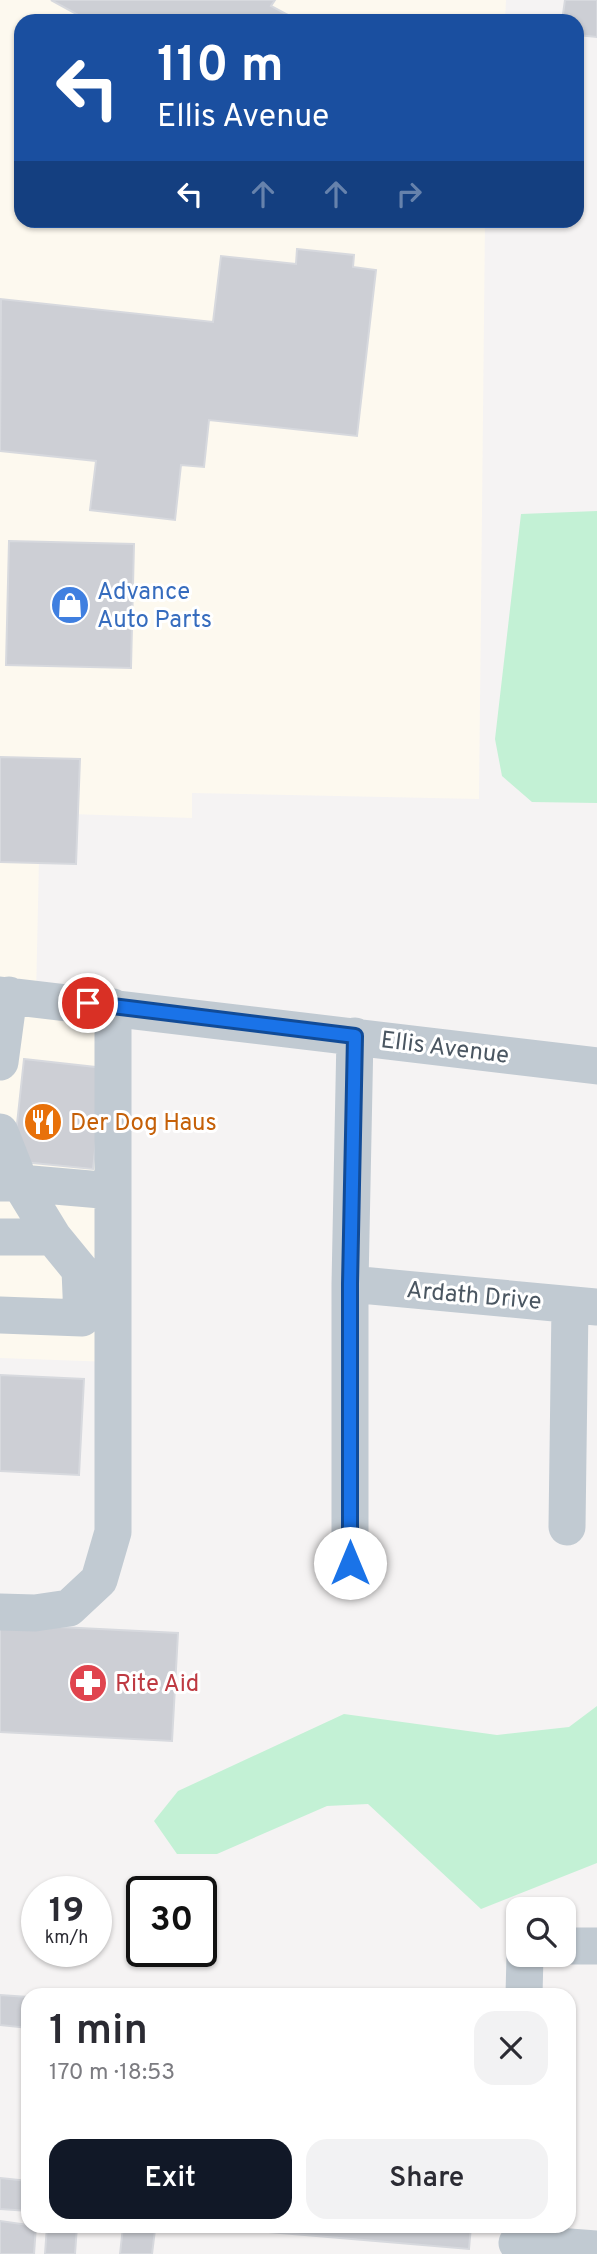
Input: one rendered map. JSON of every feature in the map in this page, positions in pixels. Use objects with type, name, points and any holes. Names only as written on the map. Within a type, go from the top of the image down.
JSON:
[{"type":"street","name":"Ellis Avenue","points":[[5,995],[597,1066]]},
{"type":"street","points":[[0,1062],[5,995]]},
{"type":"street","points":[[0,1612],[35,1613],[69,1608],[99,1580],[113,1532],[113,1007]]},
{"type":"street","points":[[350,1563],[350,1284],[355,1036]]},
{"type":"street","points":[[0,1132],[10,1183],[80,1270],[82,1318],[0,1315]]},
{"type":"street","points":[[10,1183],[113,1191]]},
{"type":"street","points":[[0,1237],[53,1237]]},
{"type":"street","name":"Ardath Drive","points":[[350,1284],[583,1306]]},
{"type":"street","points":[[567,1527],[583,1306]]},
{"type":"street","points":[[576,1946],[597,1946]]},
{"type":"street","points":[[524,1988],[525,1967]]},
{"type":"street","points":[[517,2241],[597,2249]]},
{"type":"shaded area","points":[[0,0],[506,0],[505,14],[14,14],[14,228],[485,228],[479,799],[192,793],[192,818],[40,813],[36,997],[113,1007],[112,1362],[0,1358]]},
{"type":"green space","points":[[597,511],[597,803],[532,802],[502,776],[495,739],[521,514]]},
{"type":"green space","points":[[597,1706],[597,1863],[481,1909],[368,1804],[327,1806],[217,1854],[177,1854],[154,1821],[178,1791],[344,1714],[497,1735],[569,1727]]},
{"type":"building","points":[[51,0],[275,0],[271,6],[286,14],[76,14]]},
{"type":"building","points":[[565,0],[597,0],[597,37],[584,36],[584,14],[563,14]]},
{"type":"building","points":[[297,249],[354,255],[353,267],[376,270],[357,436],[209,420],[204,467],[181,465],[175,520],[90,510],[96,461],[0,451],[1,299],[213,322],[221,256],[296,264]]},
{"type":"building","name":"Advance Auto Parts","points":[[9,541],[134,544],[131,668],[6,665]]},
{"type":"building","points":[[0,757],[80,759],[76,864],[0,862]]},
{"type":"building","points":[[24,1059],[104,1068],[93,1169],[13,1161]]},
{"type":"building","points":[[0,1375],[84,1379],[79,1475],[0,1471]]},
{"type":"building","name":"Rite Aid","points":[[0,1624],[178,1633],[172,1741],[0,1732]]},
{"type":"building","points":[[0,1995],[21,1996],[21,2027],[0,2025]]},
{"type":"building","points":[[0,2178],[21,2180],[21,2210],[0,2209]]},
{"type":"building","points":[[0,2221],[21,2224],[21,2233],[36,2233],[34,2254],[0,2254]]},
{"type":"building","points":[[46,2233],[76,2233],[75,2254],[45,2254]]},
{"type":"building","points":[[122,2233],[155,2233],[152,2254],[120,2254]]},
{"type":"building","points":[[281,2233],[470,2233],[469,2249]]},
{"type":"place","name":"Advance Auto Parts","points":[[70,605]]},
{"type":"place","name":"Der Dog Haus","points":[[43,1122]]},
{"type":"place","name":"Rite Aid","points":[[88,1683]]},
{"type":"route","points":[[88,1003],[355,1036],[350,1284],[350,1563]]}]
